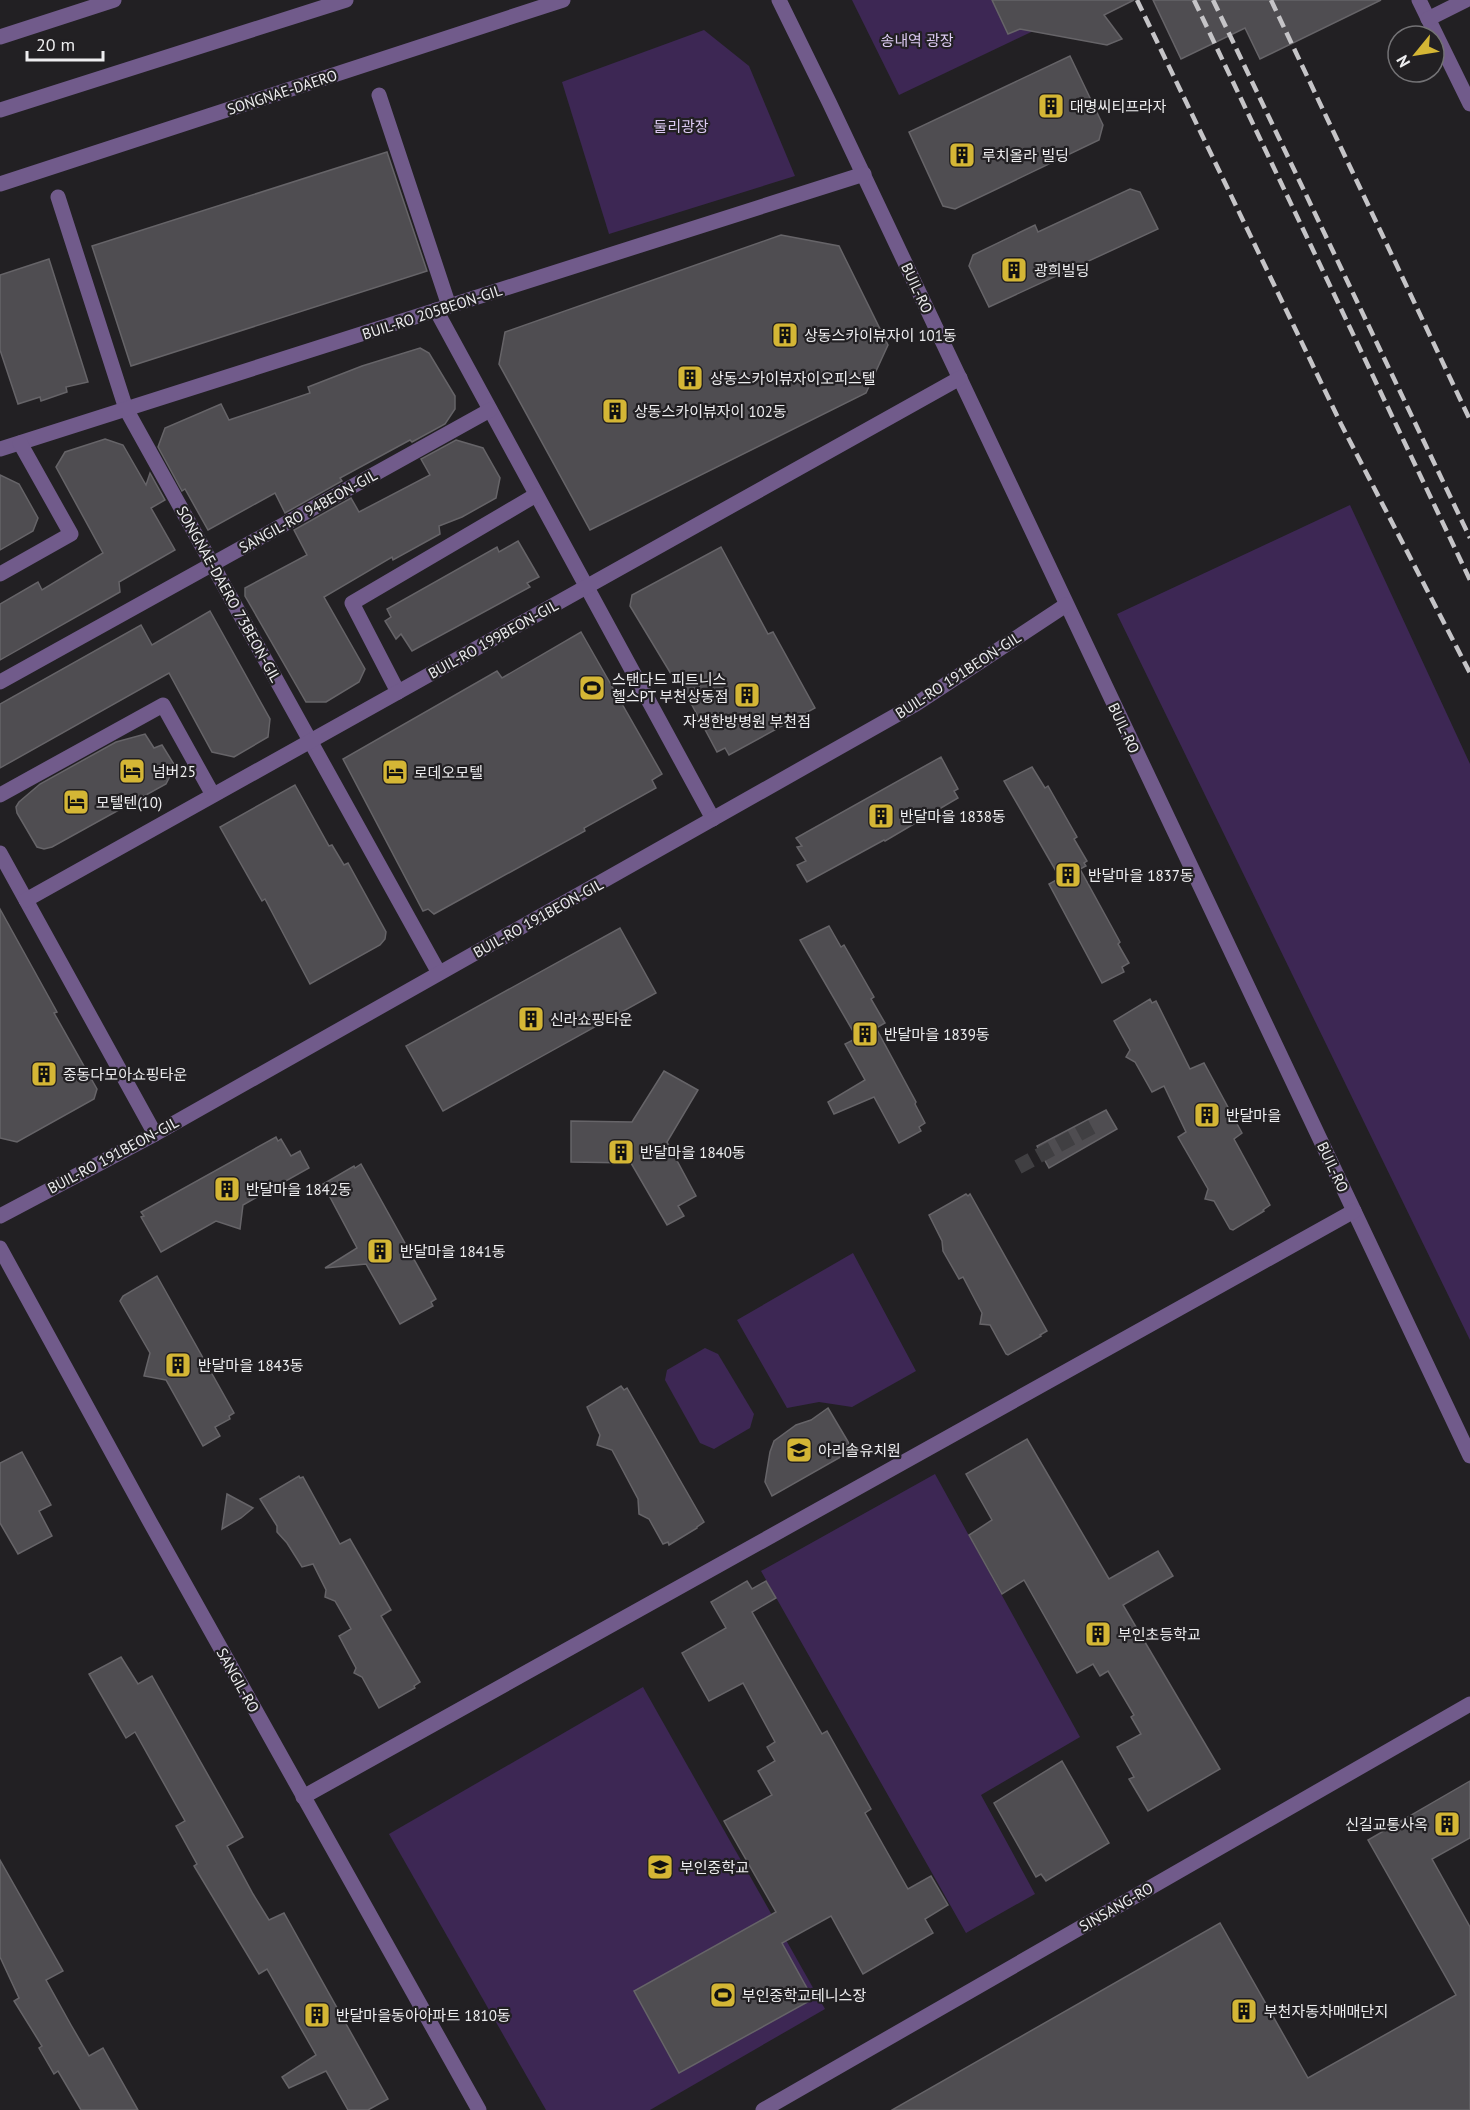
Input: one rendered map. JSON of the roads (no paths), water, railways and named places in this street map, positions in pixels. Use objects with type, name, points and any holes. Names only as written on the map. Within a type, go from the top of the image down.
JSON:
[{"type":"street","points":[[0,37],[114,0]]},
{"type":"street","points":[[0,110],[346,0]]},
{"type":"street","name":"SONGNAE-DAERO","points":[[0,184],[564,0]]},
{"type":"street","name":"BUIL-RO","points":[[779,0],[864,174],[1470,1456]]},
{"type":"street","points":[[1419,0],[1470,104]]},
{"type":"street","points":[[1428,19],[1466,0]]},
{"type":"street","points":[[379,95],[443,308],[490,410],[713,819]]},
{"type":"street","name":"BUIL-RO 205BEON-GIL","points":[[0,449],[864,174]]},
{"type":"street","name":"SONGNAE-DAERO 73BEON-GIL","points":[[58,197],[126,409],[440,973]]},
{"type":"street","name":"BUIL-RO 199BEON-GIL","points":[[26,900],[960,378]]},
{"type":"street","name":"SANGIL-RO 94BEON-GIL","points":[[0,682],[490,410]]},
{"type":"street","points":[[0,574],[71,534],[20,443]]},
{"type":"street","points":[[398,692],[352,603],[536,495]]},
{"type":"street","name":"BUIL-RO 191BEON-GIL","points":[[0,1216],[155,1134],[916,704],[1066,605]]},
{"type":"street","points":[[0,795],[163,705],[213,795]]},
{"type":"street","points":[[0,853],[155,1134]]},
{"type":"street","points":[[303,1797],[1354,1211]]},
{"type":"street","name":"SANGIL-RO","points":[[0,1248],[155,1532],[479,2110]]},
{"type":"street","name":"SINSANG-RO","points":[[763,2110],[1470,1704]]},
{"type":"tunnel","points":[[1018,1167],[1097,1124]]},
{"type":"railway","points":[[1137,0],[1341,424],[1470,673]]},
{"type":"railway","points":[[1194,0],[1470,580]]},
{"type":"railway","points":[[1213,0],[1470,538]]},
{"type":"railway","points":[[1271,0],[1470,420]]},
{"type":"place","name":"대명씨티프라자","points":[[1051,106]]},
{"type":"place","name":"루치올라 빌딩","points":[[962,155]]},
{"type":"place","name":"광희빌딩","points":[[1014,270]]},
{"type":"place","name":"상동스카이뷰자이 101동","points":[[785,335]]},
{"type":"place","name":"상동스카이뷰자이오피스텔","points":[[690,378]]},
{"type":"place","name":"상동스카이뷰자이 102동","points":[[615,411]]},
{"type":"place","name":"스탠다드 피트니스 헬스PT 부천상동점","points":[[592,688]]},
{"type":"place","name":"자생한방병원 부천점","points":[[747,695]]},
{"type":"place","name":"넘버25","points":[[132,771]]},
{"type":"place","name":"로데오모텔","points":[[395,772]]},
{"type":"place","name":"모텔텐(10)","points":[[76,802]]},
{"type":"place","name":"반달마을 1838동","points":[[881,816]]},
{"type":"place","name":"반달마을 1837동","points":[[1068,875]]},
{"type":"place","name":"신라쇼핑타운","points":[[531,1019]]},
{"type":"place","name":"반달마을 1839동","points":[[865,1034]]},
{"type":"place","name":"중동다모아쇼핑타운","points":[[44,1074]]},
{"type":"place","name":"반달마을","points":[[1207,1115]]},
{"type":"place","name":"반달마을 1840동","points":[[621,1152]]},
{"type":"place","name":"반달마을 1842동","points":[[227,1189]]},
{"type":"place","name":"반달마을 1841동","points":[[380,1251]]},
{"type":"place","name":"반달마을 1843동","points":[[178,1365]]},
{"type":"place","name":"아리솔유치원","points":[[799,1450]]},
{"type":"place","name":"부인초등학교","points":[[1098,1634]]},
{"type":"place","name":"신길교통사옥","points":[[1447,1824]]},
{"type":"place","name":"부인중학교","points":[[660,1867]]},
{"type":"place","name":"부인중학교테니스장","points":[[723,1995]]},
{"type":"place","name":"부천자동차매매단지","points":[[1244,2011]]},
{"type":"place","name":"반달마을동아아파트 1810동","points":[[317,2015]]},
{"type":"park label","name":"송내역 광장","points":[[917,40]]},
{"type":"park label","name":"둘리광장","points":[[681,126]]}]
